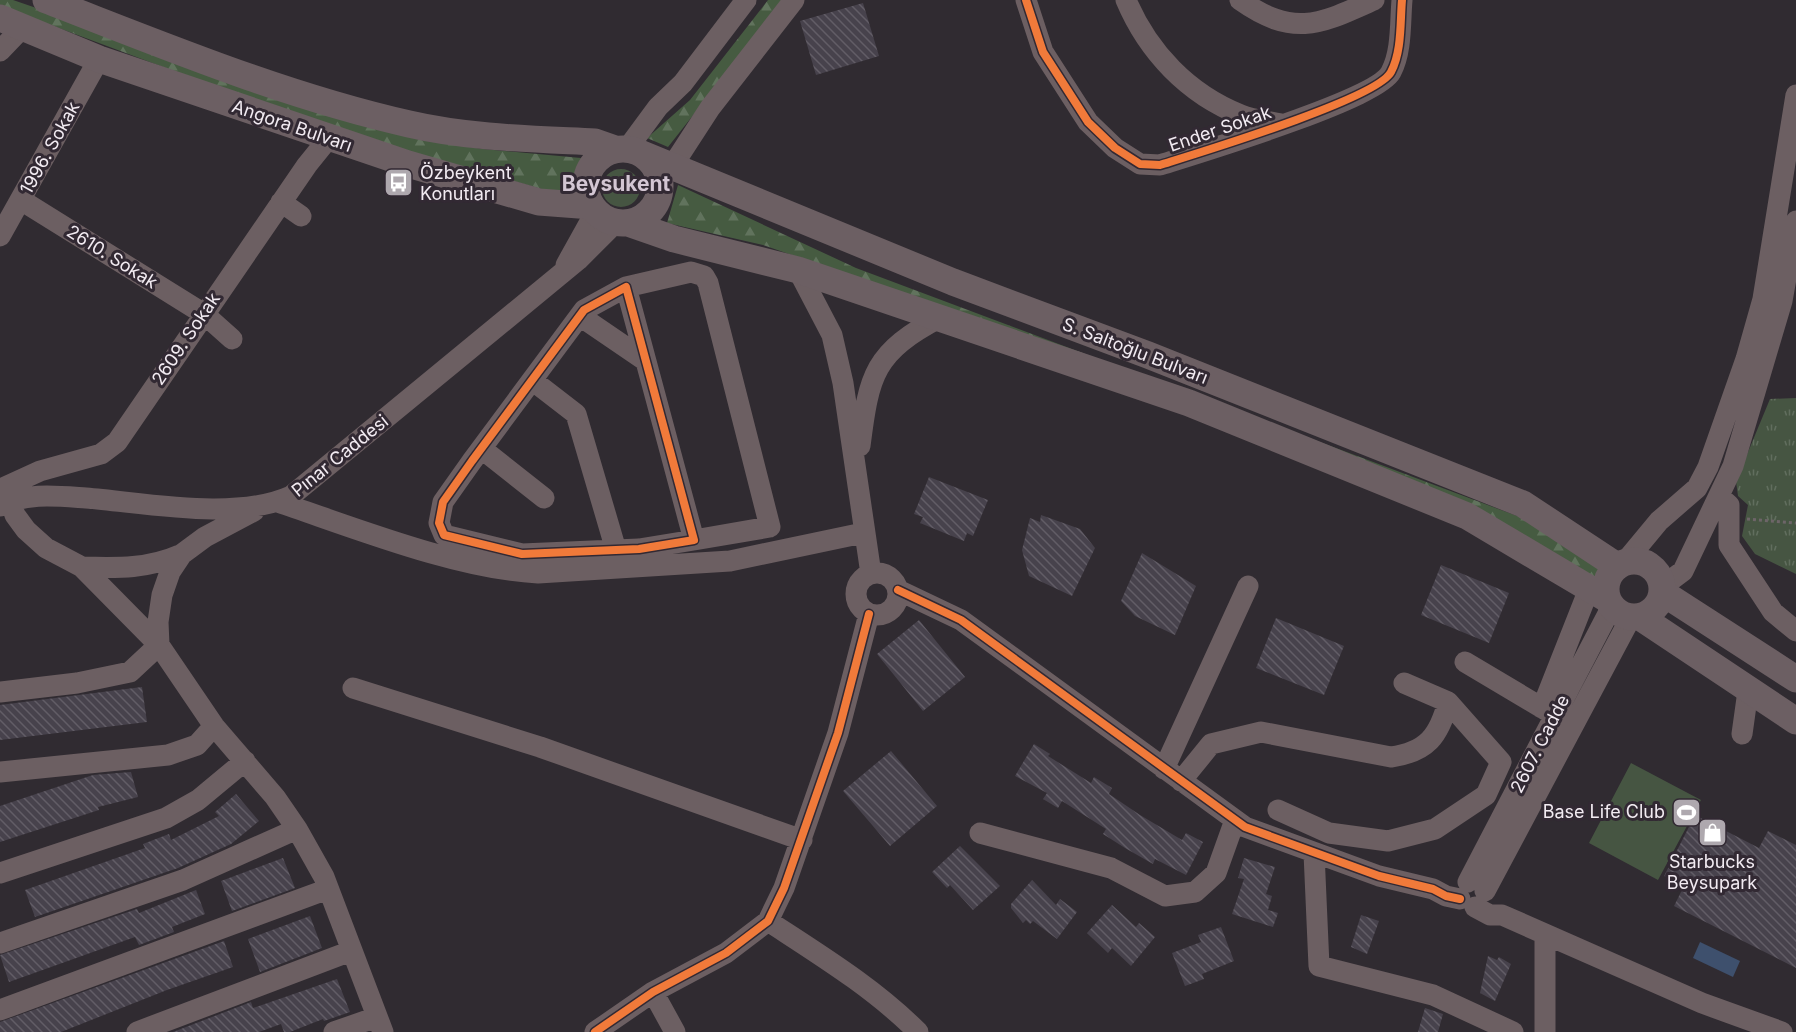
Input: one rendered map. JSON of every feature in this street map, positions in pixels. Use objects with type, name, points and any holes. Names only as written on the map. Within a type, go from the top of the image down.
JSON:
[{"type":"main road","name":"Angora Bulvarı","points":[[46,0],[253,77],[345,108],[438,129],[595,142],[628,151]]},
{"type":"main road","name":"Angora Bulvarı","points":[[12,22],[99,59],[328,139],[538,202],[608,215]]},
{"type":"main road","name":"S. Saltoğlu Bulvarı","points":[[628,151],[674,165],[784,214],[953,282],[1148,355],[1523,504],[1621,564],[1644,562],[1652,566],[1663,590],[1796,679]]},
{"type":"main road","points":[[628,151],[657,170],[661,183],[659,196],[649,212],[608,215],[586,190],[588,172],[598,158],[628,151]]},
{"type":"main road","name":"S. Saltoğlu Bulvarı","points":[[608,215],[674,239],[798,270],[1190,403],[1467,516],[1616,606],[1796,722]]},
{"type":"main road","points":[[1621,564],[1607,581],[1616,606],[1656,608],[1663,590]]},
{"type":"street","points":[[628,151],[658,107],[683,83],[746,0]]},
{"type":"street","points":[[674,165],[703,117],[794,0]]},
{"type":"street","name":"Ender Sokak","points":[[1026,0],[1043,52],[1088,122],[1115,148],[1140,164],[1160,165],[1316,113],[1384,82],[1392,71],[1399,47],[1402,0]]},
{"type":"street","points":[[1126,0],[1138,28],[1162,62],[1186,82],[1214,102],[1242,115],[1281,124]]},
{"type":"street","points":[[1240,0],[1292,24],[1321,23],[1374,0]]},
{"type":"street","points":[[0,51],[12,22]]},
{"type":"street","name":"1996. Sokak","points":[[0,237],[99,59]]},
{"type":"street","points":[[1621,564],[1659,521],[1689,497],[1702,480],[1736,389],[1780,301],[1796,95]]},
{"type":"street","name":"2609. Sokak","points":[[4,492],[39,471],[89,458],[117,442],[281,202],[328,139]]},
{"type":"street","name":"2610. Sokak","points":[[21,200],[204,314],[232,339]]},
{"type":"street","points":[[281,202],[301,216]]},
{"type":"street","name":"Pınar Caddesi","points":[[4,492],[30,497],[56,496],[231,509],[270,504],[303,488],[593,247],[608,215]]},
{"type":"street","points":[[1663,590],[1683,571],[1733,466],[1780,301],[1796,221]]},
{"type":"street","points":[[798,270],[832,335],[843,383],[863,533],[871,574]]},
{"type":"street","points":[[82,567],[132,569],[160,564],[182,554],[205,537],[270,504],[440,544],[522,554],[639,549],[770,527],[708,283],[704,276],[690,272],[626,287],[584,310],[442,502],[439,523],[440,544]]},
{"type":"street","points":[[626,287],[694,540]]},
{"type":"street","points":[[580,316],[646,361]]},
{"type":"street","points":[[856,470],[867,394],[877,368],[894,347],[918,328],[941,317]]},
{"type":"street","points":[[532,380],[576,414],[616,550]]},
{"type":"street","points":[[482,449],[544,498]]},
{"type":"street","points":[[4,492],[26,530],[46,548],[82,567],[159,645],[214,726],[245,761],[297,829],[328,889],[380,1025],[334,1032]]},
{"type":"street","points":[[1720,497],[1729,506],[1730,545],[1773,612],[1796,631]]},
{"type":"street","points":[[440,544],[513,572],[566,572],[730,561],[863,533]]},
{"type":"street","points":[[0,692],[78,683],[130,672],[159,645],[158,622],[162,595],[170,572],[182,554]]},
{"type":"street","points":[[898,590],[897,603],[888,612],[869,614],[858,604],[856,597],[859,582],[871,574],[885,574],[891,578],[898,590],[961,620],[1245,827],[1378,876],[1433,889],[1449,883],[1472,894],[1502,915],[1545,936],[1702,1003],[1782,1032]]},
{"type":"street","points":[[1172,775],[1248,586]]},
{"type":"street","points":[[1548,712],[1616,606]]},
{"type":"street","name":"2607. Cadde","points":[[1472,894],[1548,712],[1616,606]]},
{"type":"street","name":"2607. Cadde","points":[[1472,894],[1573,725],[1616,606]]},
{"type":"street","points":[[595,1032],[653,992],[726,953],[768,921],[784,888],[802,840],[838,733],[869,614]]},
{"type":"street","points":[[1466,663],[1573,725]]},
{"type":"street","points":[[1278,810],[1329,833],[1388,841],[1435,829],[1486,795],[1501,762],[1448,702],[1404,683]]},
{"type":"street","points":[[353,688],[540,747],[802,840]]},
{"type":"street","points":[[1742,734],[1748,691]]},
{"type":"street","points":[[1172,775],[1212,744],[1261,732],[1391,757],[1411,754],[1435,737],[1448,702]]},
{"type":"street","points":[[0,772],[168,755],[197,745],[214,726]]},
{"type":"street","points":[[0,873],[166,818],[198,800],[245,761]]},
{"type":"street","points":[[980,833],[1111,868],[1165,896],[1195,892],[1216,873],[1235,820]]},
{"type":"street","points":[[0,943],[183,880],[297,829]]},
{"type":"street","points":[[1314,853],[1319,966],[1433,995],[1513,1032]]},
{"type":"street","points":[[0,1010],[328,889]]},
{"type":"street","points":[[768,921],[829,961],[897,1011],[918,1032]]},
{"type":"street","points":[[1545,936],[1545,1032]]},
{"type":"street","points":[[137,1032],[351,951]]},
{"type":"street","points":[[653,992],[675,1032]]},
{"type":"path","points":[[1730,517],[1796,523]]},
{"type":"green space","points":[[0,0],[13,0],[421,140],[483,149],[581,158],[573,198],[404,150],[222,89],[0,6]]},
{"type":"green space","points":[[768,0],[784,0],[668,147],[647,138],[690,100]]},
{"type":"green space","points":[[621,169],[634,175],[640,188],[634,201],[621,207],[608,201],[602,188],[608,175]]},
{"type":"green space","points":[[678,185],[856,268],[1533,522],[1602,569],[1597,583],[861,279],[763,245],[667,223]]},
{"type":"green space","points":[[1796,398],[1796,574],[1755,554],[1742,536],[1748,505],[1738,496],[1736,481],[1770,399]]},
{"type":"green space","points":[[1631,763],[1701,800],[1658,880],[1589,843]]},
{"type":"water","points":[[1700,942],[1740,961],[1733,977],[1693,958]]},
{"type":"building","points":[[863,3],[879,56],[816,75],[800,21]]},
{"type":"building","points":[[929,477],[988,500],[973,536],[967,533],[964,541],[920,523],[923,517],[914,514]]},
{"type":"building","points":[[1041,515],[1080,529],[1095,548],[1072,596],[1029,576],[1022,550],[1030,518],[1040,522]]},
{"type":"building","points":[[1142,553],[1196,586],[1175,635],[1135,616],[1121,601]]},
{"type":"building","points":[[1441,565],[1509,593],[1489,643],[1421,615]]},
{"type":"building","points":[[1276,618],[1344,646],[1324,695],[1256,668]]},
{"type":"building","points":[[919,620],[965,677],[923,711],[877,654]]},
{"type":"building","points":[[142,687],[147,722],[0,740],[0,705]]},
{"type":"building","points":[[1034,744],[1050,754],[1048,756],[1091,783],[1094,777],[1112,788],[1109,794],[1182,840],[1186,833],[1203,842],[1186,875],[1155,859],[1153,864],[1125,848],[1103,834],[1106,829],[1062,801],[1058,808],[1043,799],[1047,793],[1015,776]]},
{"type":"building","points":[[891,751],[937,806],[890,846],[843,791]]},
{"type":"building","points":[[131,772],[138,797],[98,807],[99,810],[0,842],[0,806],[93,775]]},
{"type":"building","points":[[236,794],[259,821],[231,844],[178,868],[35,917],[25,890],[145,848],[143,844],[169,834],[171,840],[219,816],[215,812]]},
{"type":"building","points":[[1695,815],[1759,848],[1768,831],[1796,845],[1796,968],[1674,906],[1684,886],[1664,876]]},
{"type":"building","points":[[960,846],[1000,886],[973,910],[950,885],[947,888],[932,872]]},
{"type":"building","points":[[283,858],[295,888],[232,911],[221,881]]},
{"type":"building","points":[[1244,858],[1275,867],[1266,894],[1272,896],[1268,910],[1278,913],[1273,927],[1232,914],[1244,879],[1238,878]]},
{"type":"building","points":[[1032,880],[1056,905],[1060,899],[1077,912],[1057,939],[1033,921],[1030,924],[1026,920],[1023,923],[1011,908],[1011,904]]},
{"type":"building","points":[[196,890],[205,914],[172,927],[174,932],[139,945],[135,937],[9,982],[0,955],[137,909],[139,913]]},
{"type":"building","points":[[1112,905],[1136,927],[1139,923],[1155,937],[1131,966],[1112,948],[1108,953],[1087,933]]},
{"type":"building","points":[[1361,915],[1379,921],[1367,954],[1351,947]]},
{"type":"building","points":[[310,916],[322,948],[260,972],[248,939]]},
{"type":"building","points":[[1221,927],[1234,961],[1202,974],[1204,979],[1185,986],[1172,953],[1201,942],[1198,935]]},
{"type":"building","points":[[224,941],[233,967],[167,990],[61,1032],[0,1032],[0,1022]]},
{"type":"building","points":[[1488,956],[1497,960],[1499,957],[1511,964],[1495,1001],[1480,993]]},
{"type":"building","points":[[337,979],[350,1012],[324,1021],[323,1019],[290,1032],[284,1032],[281,1024],[259,1032],[173,1032],[251,1002],[253,1008]]},
{"type":"building","points":[[1425,1008],[1443,1014],[1438,1032],[1418,1032]]},
{"type":"cycle path","points":[[1026,0],[1043,52],[1088,122],[1115,148],[1140,164],[1160,165],[1322,110],[1379,83],[1391,72],[1395,64],[1400,37],[1402,0]]},
{"type":"cycle path","points":[[626,287],[694,540],[639,549],[522,554],[444,535],[439,523],[443,502],[472,461],[584,310],[626,287]]},
{"type":"cycle path","points":[[898,590],[961,620],[1245,827],[1379,876],[1433,889],[1446,896],[1460,899]]},
{"type":"cycle path","points":[[595,1032],[653,992],[726,953],[768,921],[784,888],[838,733],[869,614]]},
{"type":"place","name":"Özbeykent Konutları","points":[[399,183]]},
{"type":"place","name":"Base Life Club","points":[[1686,812]]},
{"type":"place","name":"Starbucks Beysupark","points":[[1712,833]]},
{"type":"district","name":"Beysukent","points":[[616,184]]}]
